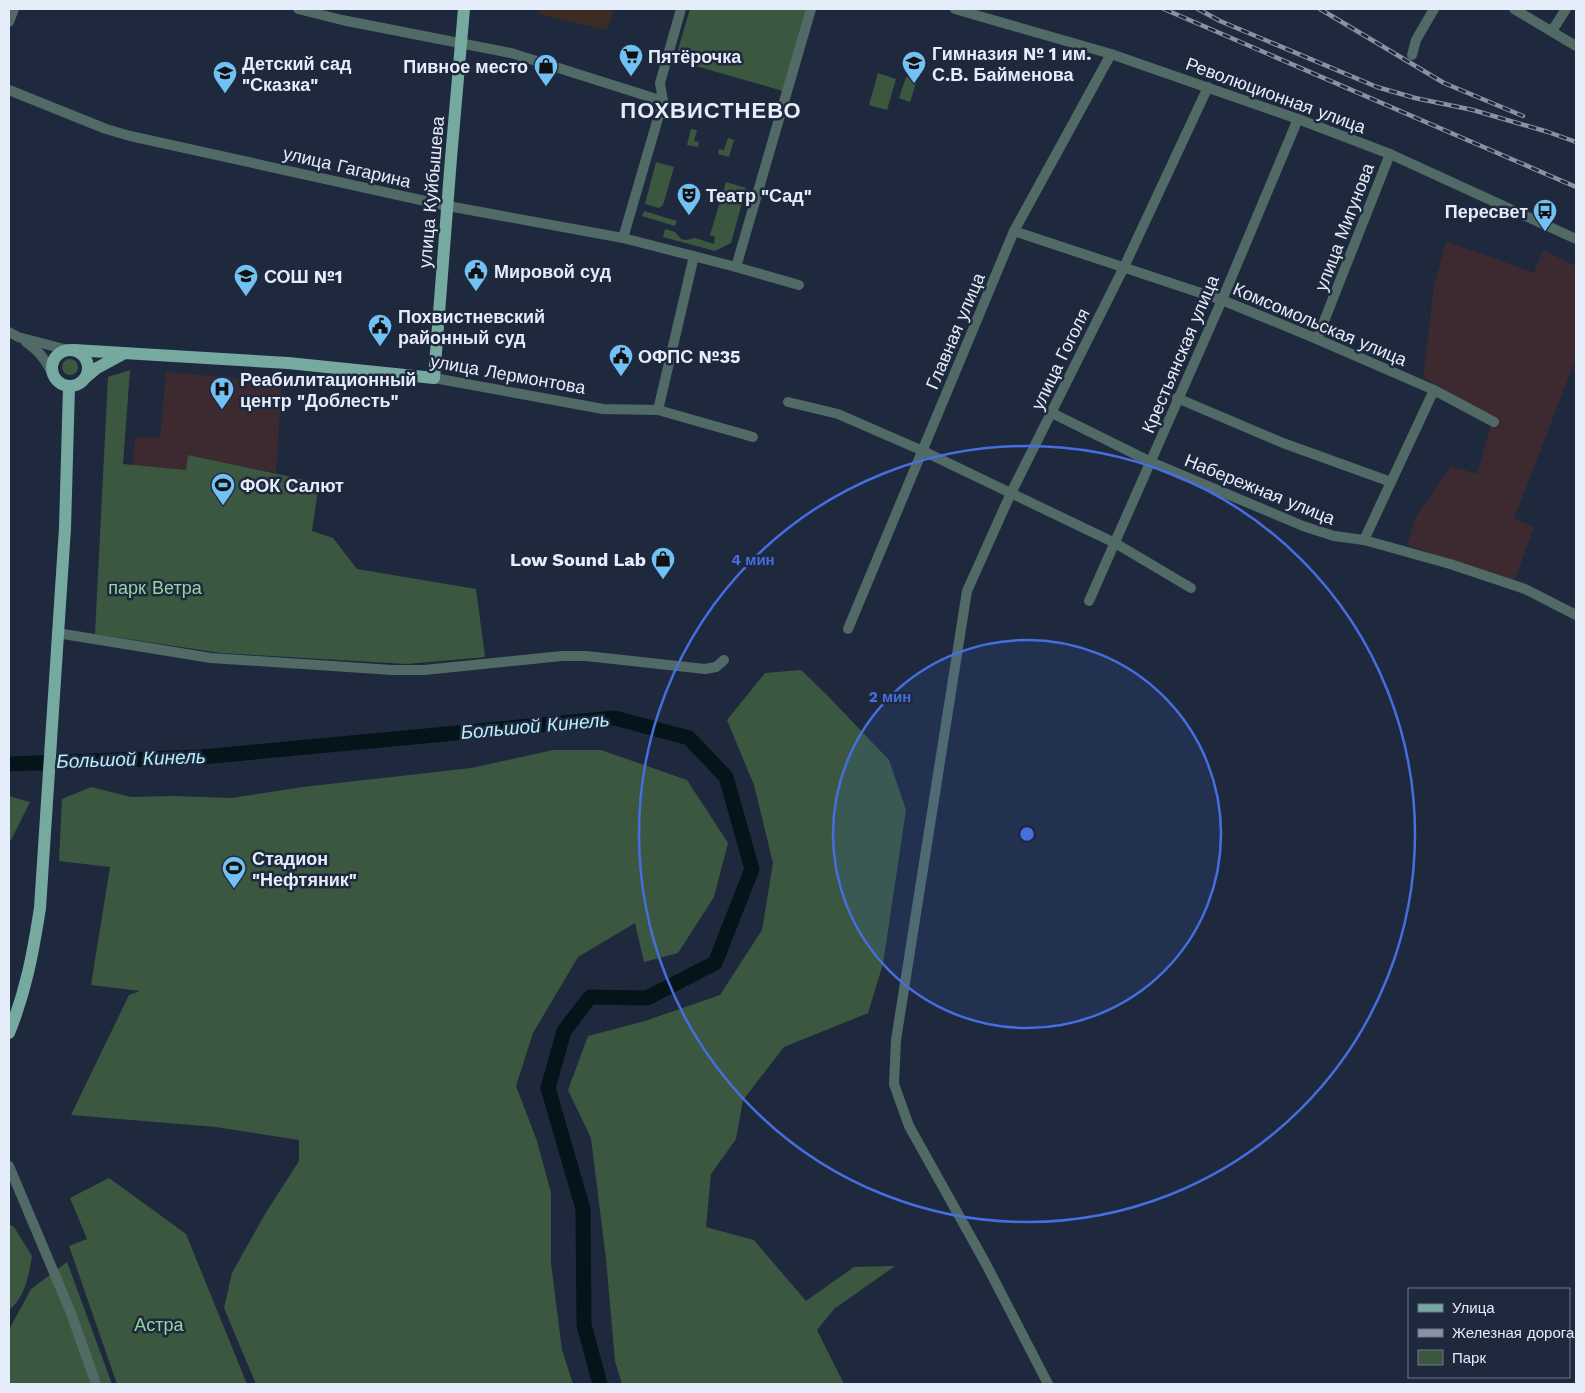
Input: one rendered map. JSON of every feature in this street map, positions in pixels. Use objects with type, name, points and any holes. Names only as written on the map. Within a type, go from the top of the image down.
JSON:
[{"type":"main road","name":"улица Куйбышева","points":[[434,378],[464,9]]},
{"type":"main road","name":"улица Лермонтова","points":[[71,350],[288,363],[434,378]]},
{"type":"main road","points":[[85,378],[88,367],[87,361],[79,352],[71,350],[57,354],[53,359],[51,371],[57,382],[69,387],[81,383],[97,368],[125,353]]},
{"type":"main road","points":[[9,1033],[19,1009],[33,956],[40,908],[65,528],[69,387]]},
{"type":"street","points":[[9,22],[14,9]]},
{"type":"street","points":[[298,9],[342,20],[511,53],[663,101]]},
{"type":"street","points":[[623,238],[663,101],[660,83],[681,9]]},
{"type":"street","points":[[736,267],[811,9]]},
{"type":"street","name":"Революционная улица","points":[[955,9],[1112,54],[1298,119],[1390,154],[1576,239]]},
{"type":"street","points":[[1412,55],[1416,40],[1434,9]]},
{"type":"street","points":[[1514,9],[1576,46]]},
{"type":"street","points":[[1552,31],[1566,9]]},
{"type":"street","name":"Главная улица","points":[[848,629],[1014,232],[1112,54]]},
{"type":"street","name":"улица Гоголя","points":[[1048,1384],[986,1264],[909,1126],[894,1084],[896,1040],[967,591],[1011,493],[1124,267],[1208,87]]},
{"type":"street","name":"улица Гагарина","points":[[9,90],[106,129],[130,136],[448,206],[623,238],[800,285]]},
{"type":"street","name":"Крестьянская улица","points":[[1089,601],[1151,462],[1177,398],[1222,300],[1298,119]]},
{"type":"street","name":"улица Мигунова","points":[[1317,339],[1390,154]]},
{"type":"street","name":"Комсомольская улица","points":[[1014,232],[1222,300],[1434,390],[1494,422]]},
{"type":"street","points":[[658,410],[694,256]]},
{"type":"street","points":[[14,334],[36,348],[46,360],[51,371]]},
{"type":"street","name":"улица Лермонтова","points":[[14,334],[71,350]]},
{"type":"street","name":"улица Лермонтова","points":[[434,378],[603,409],[658,410],[753,437]]},
{"type":"street","points":[[1364,540],[1434,390]]},
{"type":"street","points":[[1177,398],[1282,443],[1391,482]]},
{"type":"street","points":[[788,402],[838,414],[923,452],[1115,543],[1191,588]]},
{"type":"street","name":"Набережная улица","points":[[1052,413],[1151,462],[1303,526],[1334,536],[1364,540],[1450,564],[1525,589],[1576,615]]},
{"type":"street","points":[[57,633],[211,658],[392,670],[424,670],[562,656],[586,656],[705,669],[716,667],[724,660]]},
{"type":"street","points":[[9,1166],[71,1313],[96,1384]]},
{"type":"shaded area","points":[[540,9],[605,9],[613,12],[607,30],[539,14]]},
{"type":"shaded area","points":[[1446,241],[1534,273],[1543,250],[1576,266],[1576,358],[1514,519],[1534,527],[1514,582],[1407,545],[1416,516],[1451,466],[1477,474],[1490,429],[1491,417],[1423,377],[1434,287]]},
{"type":"shaded area","name":"Реабилитационный центр \"Доблесть\"","points":[[166,372],[282,382],[276,473],[188,455],[187,470],[133,466],[135,437],[160,438]]},
{"type":"green space","points":[[690,9],[806,9],[783,91],[675,60]]},
{"type":"green space","points":[[878,73],[896,79],[887,110],[869,105]]},
{"type":"green space","points":[[906,77],[917,80],[910,102],[899,98]]},
{"type":"green space","points":[[691,129],[697,130],[694,141],[699,142],[698,147],[687,145]]},
{"type":"green space","points":[[728,138],[734,140],[729,157],[718,154],[719,149],[724,150]]},
{"type":"green space","points":[[656,162],[674,167],[663,205],[659,208],[645,204]]},
{"type":"green space","points":[[726,182],[746,188],[731,243],[715,251],[663,237],[665,229],[675,232],[681,239],[695,238],[714,244],[715,237],[710,235]]},
{"type":"green space","points":[[644,211],[677,221],[675,226],[642,216]]},
{"type":"green space","points":[[70,359],[76,361],[78,367],[76,373],[70,375],[64,373],[62,367],[64,361]]},
{"type":"green space","name":"парк Ветра","points":[[130,370],[123,464],[186,470],[188,455],[319,483],[312,531],[333,538],[357,569],[476,589],[485,657],[407,664],[221,653],[95,634],[108,377]]},
{"type":"green space","points":[[801,670],[889,760],[906,810],[883,964],[868,1013],[784,1047],[743,1100],[736,1139],[711,1174],[706,1227],[754,1240],[806,1301],[854,1267],[895,1266],[834,1309],[817,1330],[844,1384],[622,1384],[615,1361],[606,1259],[591,1138],[568,1090],[588,1036],[645,1021],[720,995],[762,930],[773,863],[754,785],[727,720],[765,673]]},
{"type":"green space","points":[[553,750],[601,750],[687,780],[728,843],[714,897],[678,953],[644,962],[635,923],[578,957],[533,1033],[516,1086],[537,1141],[551,1193],[551,1263],[562,1350],[573,1384],[256,1384],[224,1308],[232,1273],[265,1214],[299,1161],[299,1140],[216,1127],[71,1115],[129,995],[140,991],[91,985],[110,867],[59,861],[62,799],[91,787],[131,797],[232,798],[303,787],[471,768]]},
{"type":"green space","points":[[9,796],[30,802],[11,840],[9,840]]},
{"type":"green space","name":"Астра","points":[[109,1178],[186,1234],[247,1384],[117,1384],[69,1246],[87,1239],[70,1198]]},
{"type":"green space","points":[[9,1224],[14,1227],[32,1256],[23,1292],[9,1310]]},
{"type":"green space","points":[[67,1262],[112,1384],[9,1384],[9,1330],[31,1289]]},
{"type":"waterway","name":"Большой Кинель","points":[[9,764],[202,757],[615,718],[689,738],[726,777],[752,869],[715,963],[647,998],[590,997],[564,1031],[548,1088],[583,1209],[584,1325],[600,1384]]},
{"type":"railway","points":[[1164,9],[1576,187]]},
{"type":"railway","points":[[1198,9],[1220,21],[1377,87],[1415,98],[1473,110],[1576,142]]},
{"type":"railway","points":[[1320,9],[1444,83],[1523,116]]},
{"type":"place","name":"Пятёрочка","points":[[631,77]]},
{"type":"place","name":"Гимназия № 1 им. С.В. Байменова","points":[[914,84]]},
{"type":"place","name":"Пивное место","points":[[546,87]]},
{"type":"place","name":"Детский сад \"Сказка\"","points":[[225,94]]},
{"type":"place","name":"Театр \"Сад\"","points":[[689,216]]},
{"type":"place","name":"Пересвет","points":[[1545,232]]},
{"type":"place","name":"Мировой суд","points":[[476,292]]},
{"type":"place","name":"СОШ №1","points":[[246,297]]},
{"type":"place","name":"Похвистневский районный суд","points":[[380,347]]},
{"type":"place","name":"ОФПС №35","points":[[621,377]]},
{"type":"place","name":"Реабилитационный центр \"Доблесть\"","points":[[222,410]]},
{"type":"place","name":"ФОК Салют","points":[[223,506]]},
{"type":"place","name":"Low Sound Lab","points":[[663,580]]},
{"type":"place","name":"Стадион \"Нефтяник\"","points":[[234,889]]},
{"type":"district","name":"ПОХВИСТНЕВО","points":[[711,110]]}]
